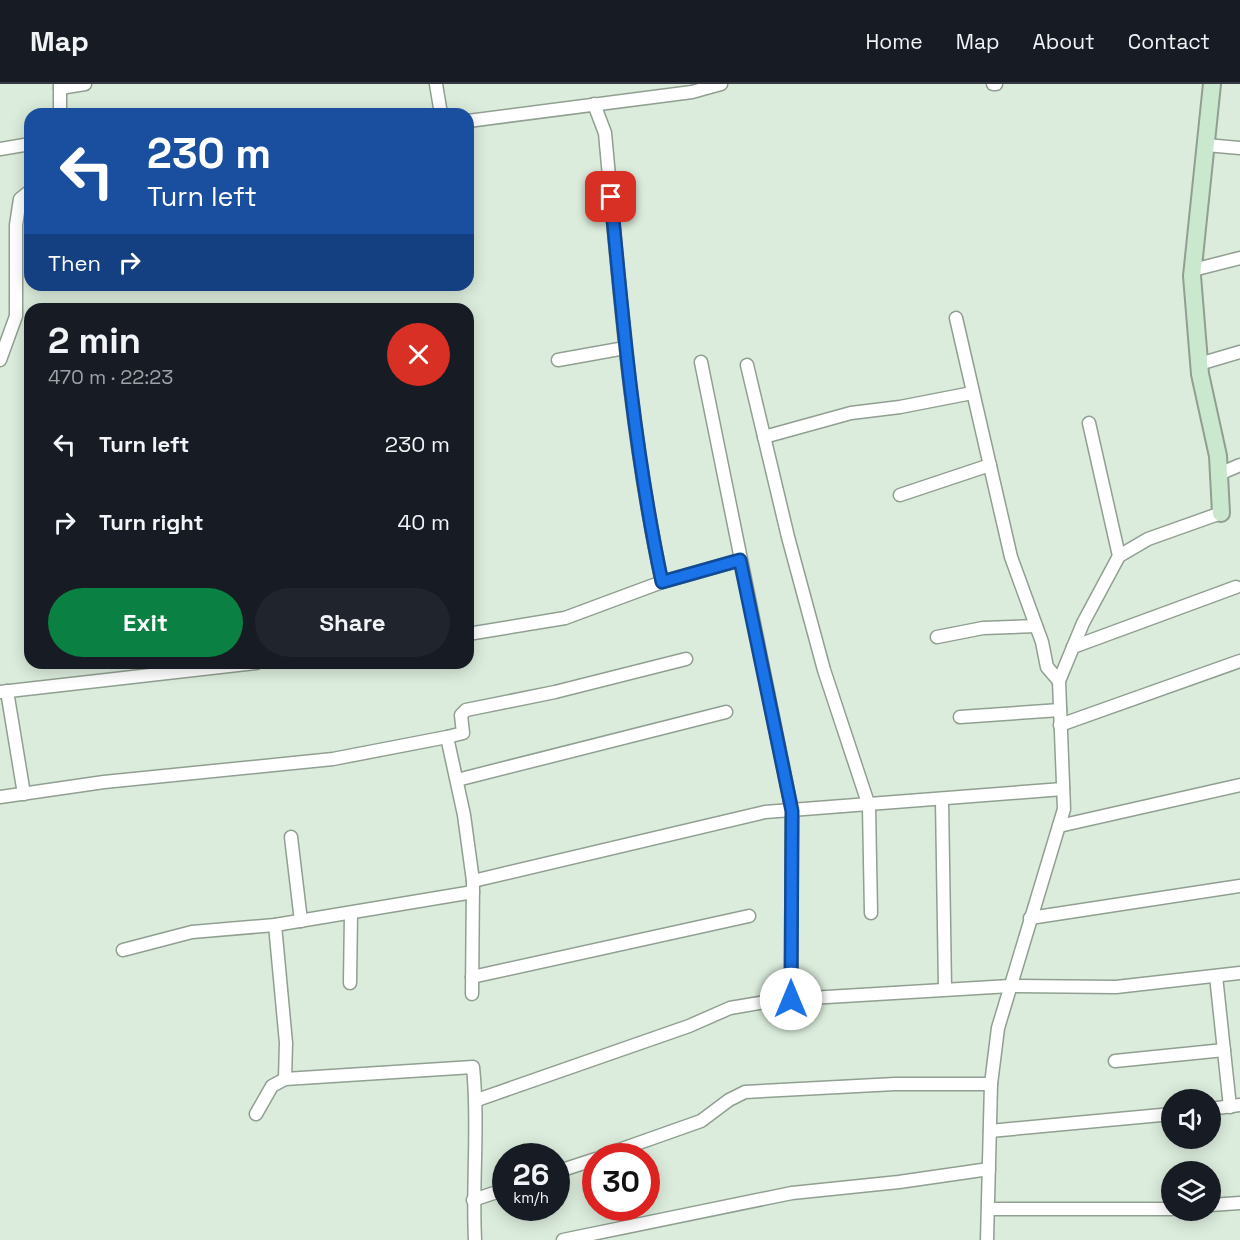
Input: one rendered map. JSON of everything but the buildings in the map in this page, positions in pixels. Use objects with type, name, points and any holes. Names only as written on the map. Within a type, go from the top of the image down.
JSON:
[{"type":"street","points":[[60,108],[60,86],[86,84]]},
{"type":"street","points":[[436,84],[440,108]]},
{"type":"street","points":[[474,120],[692,92],[721,84]]},
{"type":"street","points":[[987,1240],[991,1084],[998,1028],[1064,809],[1059,681],[1073,647],[1119,556],[1148,539],[1221,513],[1218,456],[1199,364],[1193,270],[1212,84]]},
{"type":"street","points":[[594,104],[605,133],[625,348],[650,525],[662,582]]},
{"type":"street","points":[[0,149],[24,145]]},
{"type":"street","points":[[1206,146],[1240,148]]},
{"type":"street","points":[[0,360],[6,328],[16,316],[16,225],[20,198],[24,195]]},
{"type":"street","points":[[1193,270],[1240,258]]},
{"type":"street","points":[[956,318],[1011,557],[1036,626],[1047,667],[1059,681]]},
{"type":"street","points":[[558,360],[625,348]]},
{"type":"street","points":[[1199,364],[1240,352]]},
{"type":"street","points":[[701,362],[792,811],[791,999]]},
{"type":"street","points":[[747,365],[824,670],[869,806],[871,913]]},
{"type":"street","points":[[764,437],[851,413],[900,407],[972,393]]},
{"type":"street","points":[[1089,423],[1119,556]]},
{"type":"street","points":[[900,495],[990,465]]},
{"type":"street","points":[[1219,474],[1240,465]]},
{"type":"street","points":[[474,633],[565,618],[662,582],[740,560]]},
{"type":"street","points":[[1073,647],[1236,587]]},
{"type":"street","points":[[936,637],[983,628],[1036,626]]},
{"type":"street","points":[[0,797],[104,782],[333,759],[447,737],[463,733],[461,715],[466,710],[555,692],[686,660]]},
{"type":"street","points":[[1060,725],[1240,662]]},
{"type":"street","points":[[24,794],[3,691],[201,669]]},
{"type":"street","points":[[960,717],[1060,710]]},
{"type":"street","points":[[457,780],[726,712]]},
{"type":"street","points":[[447,737],[457,780],[473,887],[472,994]]},
{"type":"street","points":[[1059,826],[1240,785]]},
{"type":"street","points":[[123,950],[192,932],[276,925],[351,914],[473,887],[733,819],[792,811],[1063,789]]},
{"type":"street","points":[[942,800],[945,988]]},
{"type":"street","points":[[291,837],[301,921]]},
{"type":"street","points":[[1030,918],[1240,886]]},
{"type":"street","points":[[351,914],[351,983]]},
{"type":"street","points":[[472,977],[749,916]]},
{"type":"street","points":[[276,925],[286,1043],[285,1078]]},
{"type":"street","points":[[477,1100],[689,1026],[729,1008],[791,999],[945,988],[1116,987],[1240,973]]},
{"type":"street","points":[[1216,976],[1224,1050],[1235,1106]]},
{"type":"street","points":[[1115,1061],[1224,1050]]},
{"type":"street","points":[[256,1114],[272,1086],[285,1078],[473,1067],[477,1100],[473,1200],[475,1240]]},
{"type":"street","points":[[639,1143],[701,1121],[729,1100],[745,1092],[895,1084],[991,1084]]},
{"type":"street","points":[[990,1131],[1161,1115]]},
{"type":"street","points":[[563,1240],[792,1193],[899,1182],[989,1169]]},
{"type":"street","points":[[473,1200],[492,1194]]},
{"type":"street","points":[[1221,1205],[1240,1203]]},
{"type":"street","points":[[989,1209],[1161,1209]]},
{"type":"route","points":[[611,197],[625,348],[650,525],[662,582],[740,560],[792,811],[791,999]]}]
